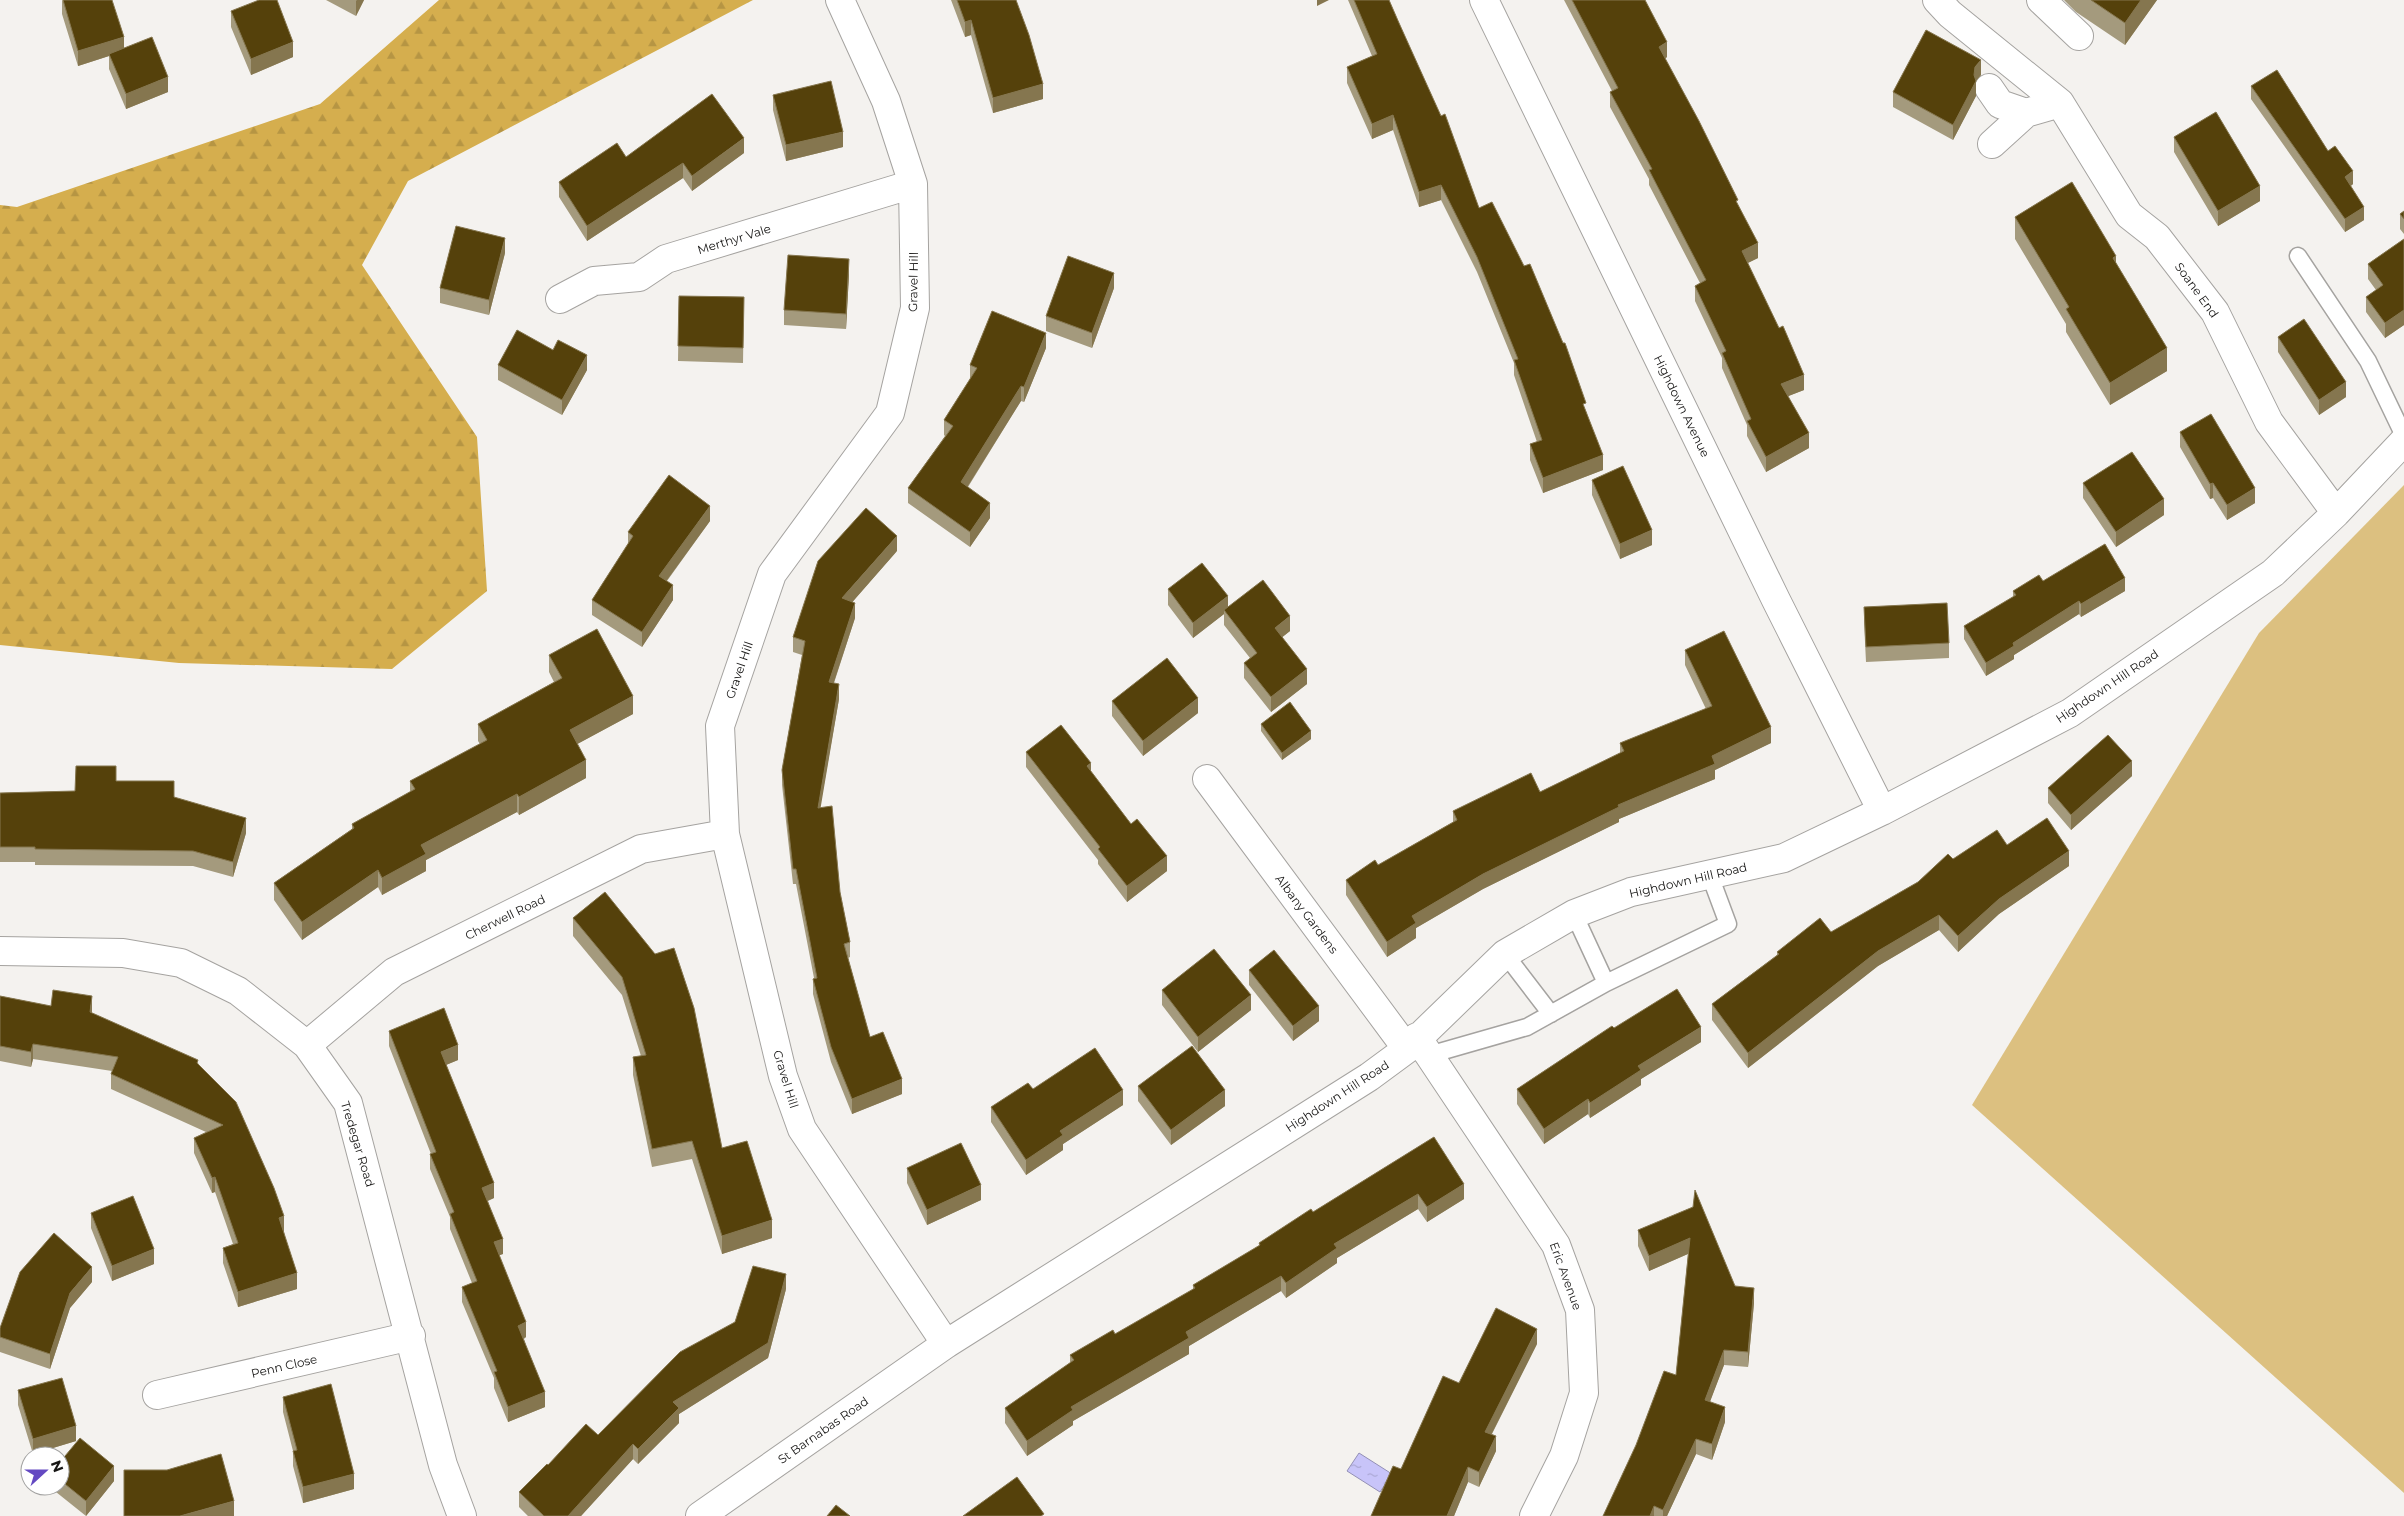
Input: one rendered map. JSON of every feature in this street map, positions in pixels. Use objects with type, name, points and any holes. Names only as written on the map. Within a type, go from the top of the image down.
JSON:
[{"type":"street","name":"Gravel Hill","points":[[840,0],[886,101],[912,184],[914,308],[890,413],[772,574],[720,726],[725,834],[783,1076],[802,1129],[946,1344]]},
{"type":"street","name":"Highdown Avenue","points":[[1484,0],[1776,600],[1882,811]]},
{"type":"street","points":[[2041,0],[2079,36]]},
{"type":"street","name":"Soane End","points":[[1950,5],[2060,103],[2129,215],[2157,238],[2215,312],[2269,422],[2336,513]]},
{"type":"street","points":[[1990,88],[2000,104],[2026,113]]},
{"type":"street","points":[[1992,144],[2026,113],[2060,103]]},
{"type":"street","name":"Merthyr Vale","points":[[560,299],[594,282],[639,277],[666,260],[912,184]]},
{"type":"street","name":"Highdown Hill Road","points":[[946,1344],[1418,1047],[1505,954],[1574,914],[1631,892],[1784,858],[1882,811],[2070,713],[2273,573],[2336,513],[2404,441]]},
{"type":"street","name":"Albany Gardens","points":[[1207,779],[1418,1047]]},
{"type":"street","name":"Cherwell Road","points":[[307,1045],[394,972],[641,849],[725,834]]},
{"type":"street","name":"Tredegar Road","points":[[0,951],[123,953],[181,963],[238,991],[307,1045],[348,1103],[411,1336],[443,1465],[462,1516]]},
{"type":"street","name":"Eric Avenue","points":[[1418,1047],[1556,1245],[1580,1310],[1584,1392],[1564,1456],[1534,1516]]},
{"type":"street","name":"Penn Close","points":[[158,1395],[411,1336]]},
{"type":"street","name":"St Barnabas Road","points":[[700,1516],[946,1344]]},
{"type":"lane","points":[[2298,256],[2368,361],[2404,436]]},
{"type":"lane","points":[[1418,1047],[1527,1027],[1606,983],[1728,924],[1709,874]]},
{"type":"lane","points":[[1574,914],[1606,983]]},
{"type":"lane","points":[[1505,954],[1551,1014]]},
{"type":"shaded area","points":[[2404,485],[2404,1493],[1972,1105],[2259,633]]},
{"type":"green space","points":[[439,0],[753,0],[408,181],[362,265],[477,437],[487,591],[392,669],[179,663],[0,645],[0,205],[17,207],[320,104]]},
{"type":"water","points":[[1359,1453],[1392,1474],[1380,1492],[1347,1471]]},
{"type":"building","points":[[63,0],[112,0],[124,37],[78,51]]},
{"type":"building","points":[[259,0],[277,0],[293,42],[251,59],[231,11]]},
{"type":"building","points":[[957,0],[1016,0],[1029,35],[1043,84],[993,98],[971,20],[965,22]]},
{"type":"building","points":[[1354,0],[1389,0],[1441,116],[1445,114],[1479,208],[1492,202],[1524,266],[1530,264],[1563,343],[1565,343],[1586,403],[1583,404],[1603,455],[1543,478],[1530,444],[1542,440],[1514,360],[1518,359],[1477,257],[1441,185],[1419,192],[1393,115],[1372,124],[1347,67],[1377,54]]},
{"type":"building","points":[[1572,0],[1645,0],[1667,42],[1659,47],[1699,121],[1738,200],[1736,201],[1758,243],[1742,251],[1779,328],[1783,326],[1804,375],[1781,384],[1809,433],[1766,457],[1747,421],[1751,419],[1722,353],[1726,351],[1695,286],[1706,280],[1649,170],[1652,169],[1610,92],[1618,88]]},
{"type":"building","points":[[2091,0],[2141,0],[2125,23]]},
{"type":"building","points":[[1926,30],[1981,60],[1975,67],[1974,75],[1976,81],[1953,125],[1893,92]]},
{"type":"building","points":[[152,37],[168,77],[126,94],[109,54]]},
{"type":"building","points":[[2277,70],[2328,151],[2335,146],[2353,171],[2345,177],[2364,207],[2345,219],[2251,86]]},
{"type":"building","points":[[831,81],[843,132],[786,145],[773,95]]},
{"type":"building","points":[[712,94],[744,138],[692,176],[683,163],[587,226],[559,182],[617,143],[626,157]]},
{"type":"building","points":[[2216,112],[2260,186],[2218,211],[2174,137]]},
{"type":"building","points":[[2072,182],[2116,256],[2113,258],[2167,348],[2110,383],[2066,309],[2069,307],[2015,217]]},
{"type":"building","points":[[2404,211],[2404,219],[2400,214]]},
{"type":"building","points":[[456,226],[505,238],[489,300],[440,288]]},
{"type":"building","points":[[2404,239],[2404,310],[2385,323],[2366,297],[2383,285],[2368,264]]},
{"type":"building","points":[[788,255],[849,259],[846,314],[784,310]]},
{"type":"building","points":[[1068,256],[1114,273],[1092,333],[1046,316]]},
{"type":"building","points":[[679,296],[744,297],[743,348],[678,346]]},
{"type":"building","points":[[992,311],[1046,333],[1024,387],[1021,386],[961,482],[990,503],[970,532],[908,488],[953,426],[944,420],[977,368],[970,365]]},
{"type":"building","points":[[2304,319],[2346,382],[2319,400],[2278,337]]},
{"type":"building","points":[[517,330],[553,350],[558,340],[587,355],[562,400],[498,365]]},
{"type":"building","points":[[2211,414],[2255,488],[2227,505],[2213,483],[2210,484],[2180,432]]},
{"type":"building","points":[[2132,452],[2164,499],[2116,532],[2083,483]]},
{"type":"building","points":[[1623,466],[1652,530],[1620,544],[1592,480]]},
{"type":"building","points":[[669,475],[710,506],[659,576],[673,585],[642,632],[592,600],[633,536],[628,532]]},
{"type":"building","points":[[866,508],[897,536],[842,598],[855,603],[829,682],[839,684],[818,808],[832,806],[840,892],[850,942],[844,944],[870,1037],[883,1032],[902,1079],[852,1099],[831,1047],[813,979],[817,978],[796,869],[793,869],[782,770],[805,641],[793,637],[818,561]]},
{"type":"building","points":[[2105,544],[2125,578],[2081,604],[2079,601],[2013,643],[2014,646],[1986,663],[1964,626],[2016,595],[2013,591],[2039,575],[2043,581]]},
{"type":"building","points":[[1202,563],[1228,596],[1193,623],[1168,589]]},
{"type":"building","points":[[1263,580],[1290,616],[1275,628],[1307,669],[1271,697],[1244,663],[1257,653],[1224,610]]},
{"type":"building","points":[[1947,603],[1949,643],[1866,647],[1864,607]]},
{"type":"building","points":[[597,629],[633,696],[570,730],[586,760],[519,797],[517,794],[421,845],[426,854],[382,878],[378,870],[302,922],[274,883],[354,828],[352,824],[415,789],[410,781],[487,740],[478,724],[562,678],[549,655]]},
{"type":"building","points":[[1724,631],[1771,727],[1712,756],[1715,764],[1618,805],[1619,807],[1483,874],[1412,916],[1416,923],[1387,942],[1346,880],[1375,860],[1378,865],[1457,820],[1453,811],[1531,773],[1540,792],[1624,751],[1620,743],[1712,706],[1685,650]]},
{"type":"building","points":[[1167,658],[1198,698],[1143,741],[1112,701]]},
{"type":"building","points":[[1290,702],[1311,731],[1282,753],[1261,724]]},
{"type":"building","points":[[1061,725],[1091,763],[1087,766],[1131,824],[1137,819],[1167,856],[1127,886],[1098,849],[1100,847],[1026,752]]},
{"type":"building","points":[[2108,735],[2132,761],[2071,815],[2048,788]]},
{"type":"building","points":[[76,766],[116,766],[116,781],[174,781],[174,797],[246,818],[233,862],[193,851],[0,847],[0,793],[75,791]]},
{"type":"building","points":[[2047,818],[2069,851],[1999,899],[1958,936],[1939,915],[1878,951],[1748,1053],[1712,1004],[1779,954],[1777,952],[1820,918],[1831,932],[1918,882],[1948,854],[1953,859],[1997,830],[2007,845]]},
{"type":"building","points":[[605,892],[655,954],[674,948],[694,1008],[722,1148],[747,1141],[772,1220],[722,1236],[692,1141],[652,1149],[633,1057],[646,1055],[622,977],[573,918]]},
{"type":"building","points":[[1214,949],[1251,995],[1198,1037],[1162,990]]},
{"type":"building","points":[[1274,950],[1319,1006],[1293,1026],[1249,970]]},
{"type":"building","points":[[1677,989],[1701,1027],[1638,1066],[1641,1070],[1590,1103],[1588,1099],[1544,1129],[1517,1089],[1612,1026],[1614,1028]]},
{"type":"building","points":[[53,990],[92,996],[90,1012],[198,1060],[197,1063],[236,1102],[274,1188],[284,1216],[279,1218],[297,1273],[238,1292],[223,1248],[238,1243],[215,1177],[212,1178],[194,1138],[223,1125],[111,1074],[118,1057],[33,1044],[31,1052],[0,1046],[0,996],[51,1006]]},
{"type":"building","points":[[444,1008],[458,1045],[441,1052],[494,1183],[482,1188],[503,1239],[494,1242],[526,1322],[518,1326],[545,1392],[508,1407],[494,1372],[497,1371],[462,1287],[477,1281],[450,1214],[454,1212],[430,1154],[436,1152],[389,1031]]},
{"type":"building","points":[[1192,1046],[1225,1090],[1171,1130],[1138,1086]]},
{"type":"building","points":[[1095,1048],[1123,1090],[1060,1131],[1063,1135],[1026,1160],[991,1107],[1028,1083],[1033,1089]]},
{"type":"building","points":[[1434,1137],[1464,1184],[1427,1207],[1418,1194],[1334,1244],[1337,1248],[1286,1283],[1281,1276],[1186,1332],[1189,1338],[1071,1407],[1073,1410],[1027,1441],[1005,1408],[1074,1360],[1070,1355],[1113,1330],[1115,1334],[1195,1288],[1193,1285],[1260,1245],[1259,1243],[1311,1209],[1313,1212]]},
{"type":"building","points":[[961,1143],[981,1185],[927,1210],[907,1168]]},
{"type":"building","points":[[1695,1190],[1735,1286],[1754,1288],[1748,1352],[1724,1350],[1705,1400],[1725,1407],[1712,1444],[1696,1439],[1663,1510],[1654,1506],[1650,1516],[1603,1516],[1636,1445],[1664,1371],[1676,1375],[1690,1238],[1649,1256],[1638,1230],[1693,1207]]},
{"type":"building","points":[[133,1196],[154,1249],[112,1266],[91,1213]]},
{"type":"building","points":[[54,1233],[92,1267],[70,1293],[50,1354],[0,1337],[0,1328],[20,1272]]},
{"type":"building","points":[[753,1266],[786,1274],[768,1343],[673,1402],[679,1408],[638,1449],[633,1444],[568,1516],[544,1516],[519,1492],[548,1465],[586,1424],[598,1435],[680,1352],[735,1322]]},
{"type":"building","points":[[1496,1308],[1537,1329],[1485,1432],[1496,1436],[1479,1472],[1468,1467],[1447,1516],[1371,1516],[1393,1466],[1401,1469],[1443,1376],[1459,1383]]},
{"type":"building","points":[[62,1378],[76,1426],[33,1439],[18,1390]]},
{"type":"building","points":[[331,1384],[354,1474],[303,1487],[293,1451],[297,1450],[283,1397]]},
{"type":"building","points":[[80,1438],[114,1466],[86,1501],[70,1488],[70,1450]]},
{"type":"building","points":[[221,1454],[234,1501],[180,1516],[124,1516],[124,1470],[167,1470]]},
{"type":"building","points":[[1017,1477],[1044,1514],[1041,1516],[963,1516]]},
{"type":"building","points":[[836,1505],[850,1516],[827,1516]]}]
